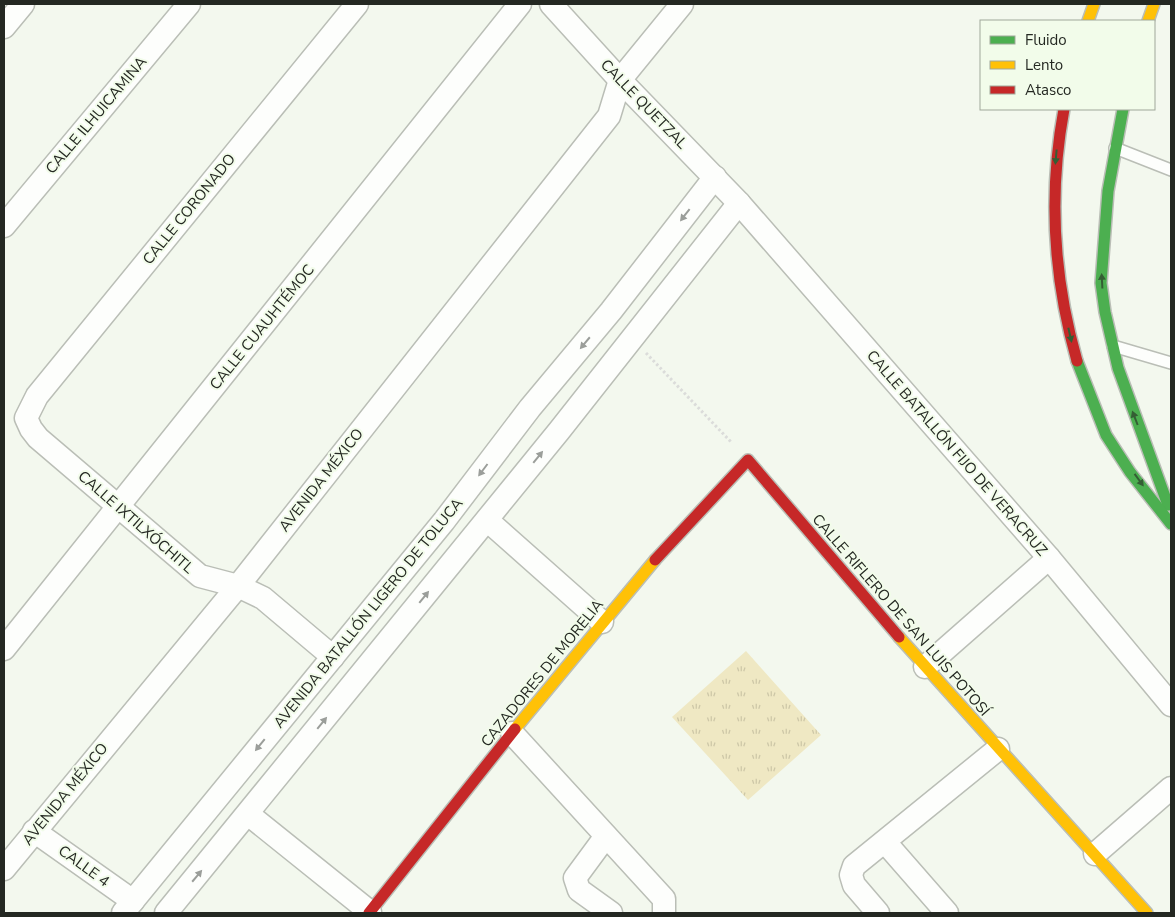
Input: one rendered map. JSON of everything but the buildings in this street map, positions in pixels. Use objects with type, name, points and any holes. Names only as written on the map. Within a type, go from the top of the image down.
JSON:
[{"type":"street","points":[[4,27],[21,4]]},
{"type":"street","name":"CALLE ILHUICAMINA","points":[[4,226],[189,4]]},
{"type":"street","name":"CALLE CORONADO","points":[[26,418],[37,396],[357,4]]},
{"type":"street","name":"CALLE CUAUHTÉMOC","points":[[4,649],[520,4]]},
{"type":"street","name":"CALLE QUETZAL","points":[[550,4],[620,80],[739,203]]},
{"type":"street","points":[[620,80],[682,4]]},
{"type":"street","points":[[1088,20],[1094,4]]},
{"type":"street","points":[[1148,20],[1154,4]]},
{"type":"street","name":"AVENIDA MÉXICO","points":[[4,869],[238,586],[609,116],[620,80]]},
{"type":"street","points":[[1064,110],[1058,133],[1052,203],[1060,288],[1077,366],[1107,438],[1171,524]]},
{"type":"street","points":[[1123,110],[1113,148],[1106,203],[1101,281],[1112,346],[1126,396],[1171,513]]},
{"type":"street","name":"AVENIDA BATALLÓN LIGERO DE TOLUCA","points":[[128,907],[444,522],[530,408],[611,311],[715,177]]},
{"type":"street","points":[[166,913],[487,520],[739,203]]},
{"type":"street","name":"CALLE BATALLÓN FIJO DE VERACRUZ","points":[[739,203],[1049,558],[1171,705]]},
{"type":"street","points":[[611,311],[634,334]]},
{"type":"street","name":"CALLE IXTILXÓCHITL","points":[[26,418],[38,438],[200,576],[238,586],[263,598],[332,657]]},
{"type":"street","name":"CAZADORES DE MORELIA","points":[[370,913],[602,622],[696,512],[748,460]]},
{"type":"street","name":"CALLE RIFLERO DE SAN LUIS POTOSÍ","points":[[748,460],[925,667],[1147,913]]},
{"type":"street","points":[[487,520],[602,622]]},
{"type":"street","points":[[925,667],[1049,558]]},
{"type":"street","points":[[512,733],[664,899],[664,913]]},
{"type":"street","points":[[878,913],[854,885],[851,875],[854,866],[886,842],[998,749]]},
{"type":"street","points":[[1095,854],[1171,788]]},
{"type":"street","points":[[248,814],[370,913]]},
{"type":"street","name":"CALLE 4","points":[[34,831],[128,907]]},
{"type":"street","points":[[606,836],[575,878],[579,890],[608,913]]},
{"type":"street","points":[[886,842],[947,913]]},
{"type":"lane","points":[[1113,148],[1171,170]]},
{"type":"lane","points":[[1112,346],[1171,363]]},
{"type":"path","points":[[634,334],[644,350],[748,460]]},
{"type":"green space","points":[[746,651],[821,735],[748,800],[672,717]]},
{"type":"traffic: fast","points":[[1123,110],[1108,191],[1101,283],[1105,312],[1118,368],[1168,505]]},
{"type":"traffic: fast","points":[[1077,361],[1106,435],[1130,472],[1171,524]]},
{"type":"traffic: slow","points":[[1088,20],[1094,4]]},
{"type":"traffic: slow","points":[[1148,20],[1154,4]]},
{"type":"traffic: slow","points":[[515,729],[655,560]]},
{"type":"traffic: slow","points":[[899,637],[1147,913]]},
{"type":"traffic: jam","points":[[1064,110],[1056,173],[1056,236],[1063,298],[1077,361]]},
{"type":"traffic: jam","points":[[655,560],[748,460],[899,637]]},
{"type":"traffic: jam","points":[[369,913],[515,729]]}]
